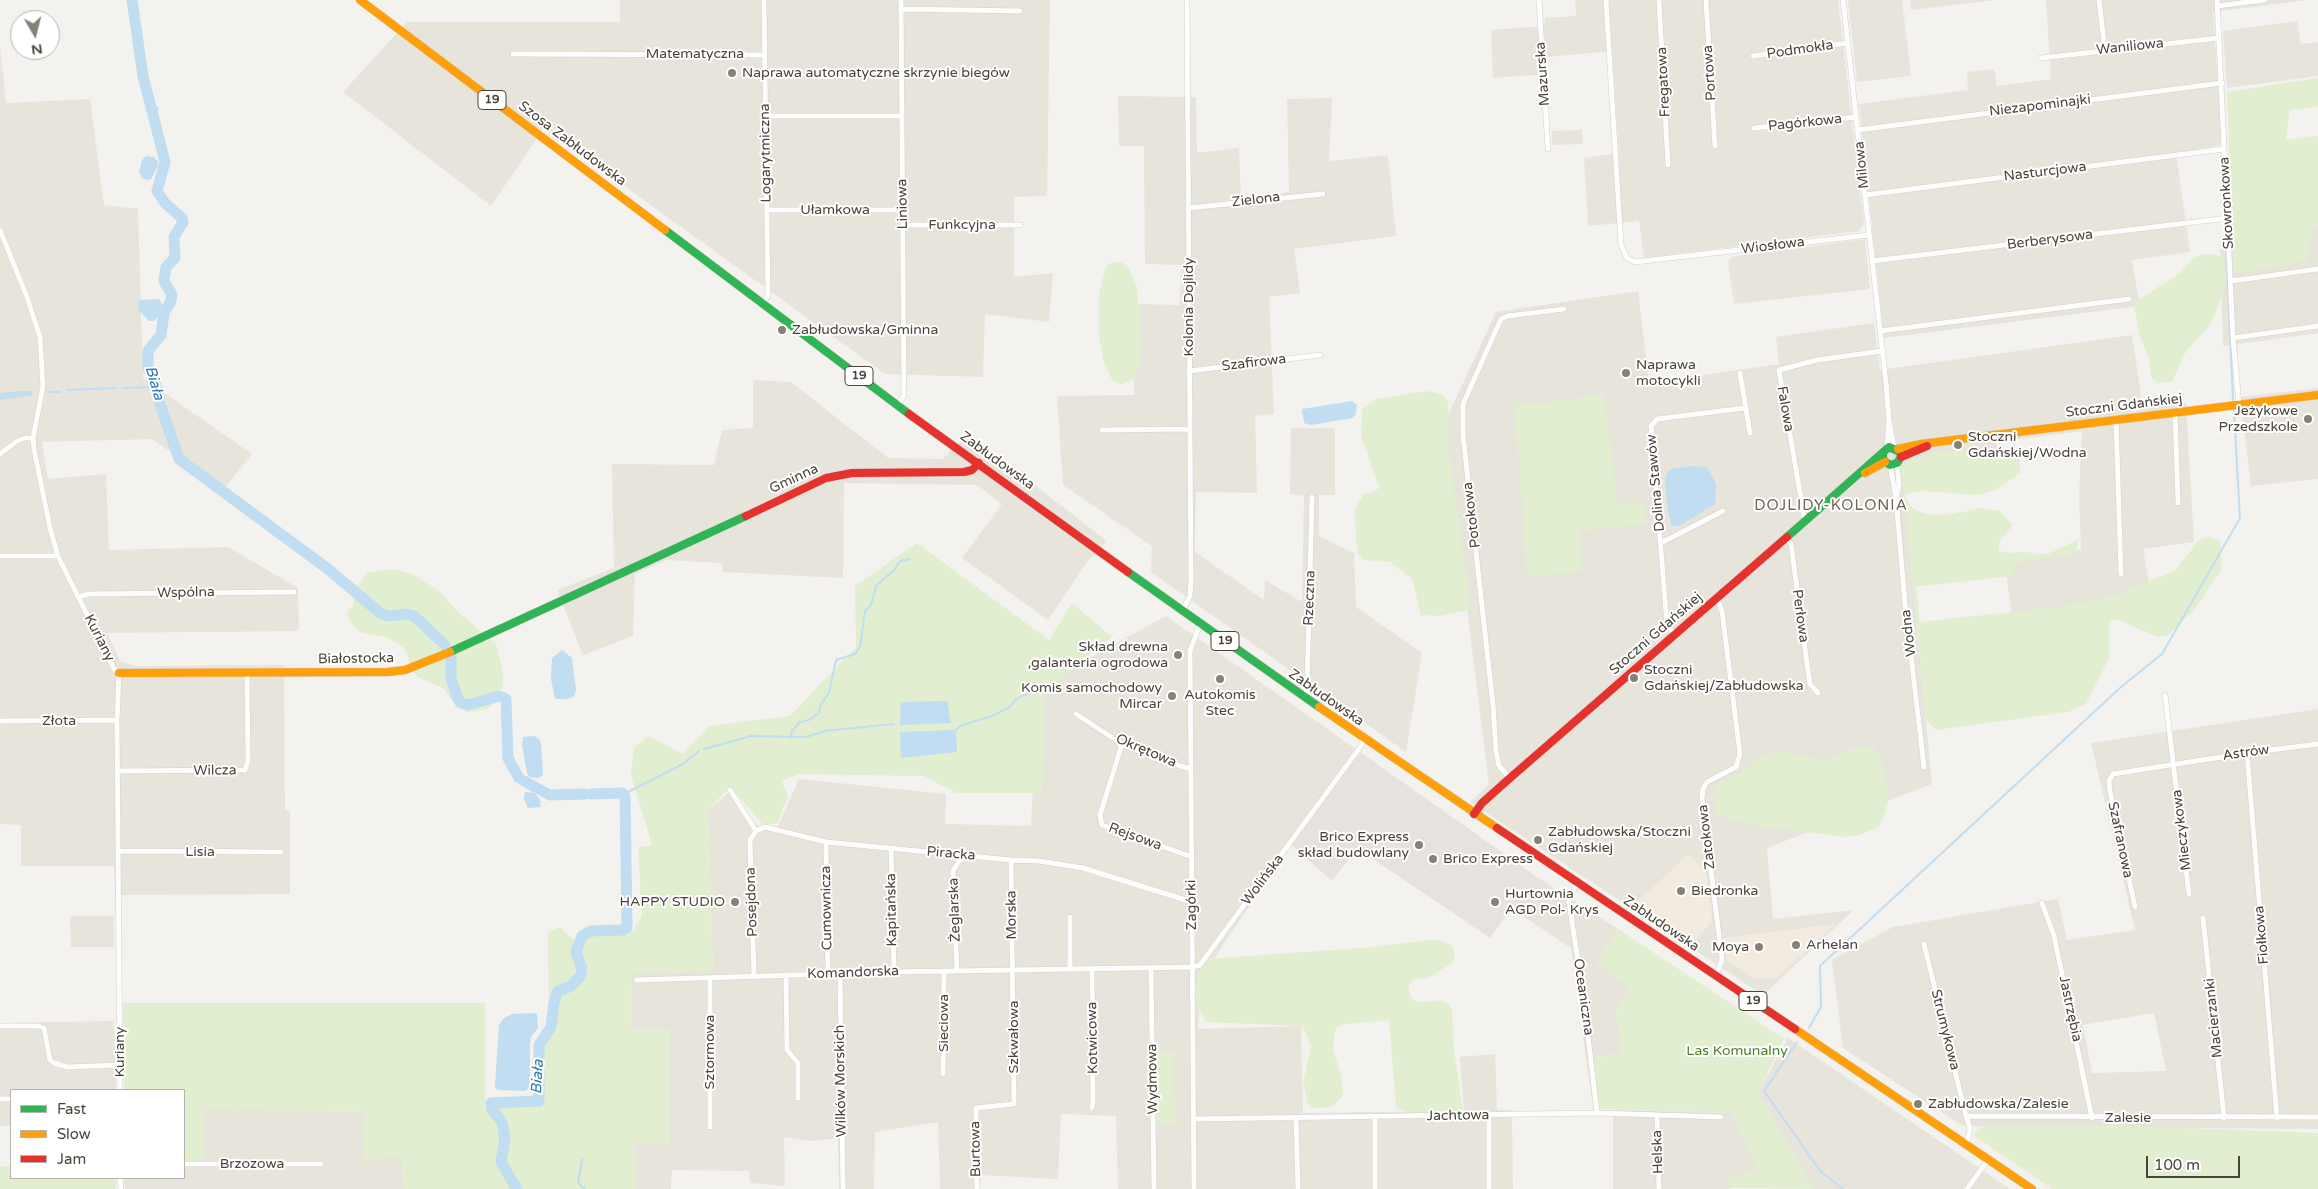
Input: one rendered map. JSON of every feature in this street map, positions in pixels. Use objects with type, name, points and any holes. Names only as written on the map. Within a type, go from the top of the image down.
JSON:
[{"type":"main road","name":"Szosa Zabłudowska","points":[[360,0],[625,200]]},
{"type":"main road","name":"Zabłudowska","points":[[625,200],[898,406],[1305,698],[1474,814],[2032,1189]]},
{"type":"main road","name":"Stoczni Gdańskiej","points":[[1474,814],[1482,803],[1510,778],[1858,476],[1892,456],[1934,443],[2318,395]]},
{"type":"main road","name":"Gminna","points":[[631,570],[826,478],[852,473],[964,472],[972,470],[979,463]]},
{"type":"main road","name":"Białostocka","points":[[119,674],[388,672],[405,670],[443,655],[611,577],[631,570]]},
{"type":"street","name":"Logarytmiczna","points":[[762,304],[768,296],[764,0]]},
{"type":"street","name":"Liniowa","points":[[898,406],[904,395],[904,225],[900,0]]},
{"type":"street","name":"Kolonia Dojlidy","points":[[1182,611],[1190,596],[1191,582],[1187,0]]},
{"type":"street","name":"Mazurska","points":[[1538,0],[1548,149]]},
{"type":"street","name":"Wiosłowa","points":[[1606,0],[1623,253],[1627,258],[1635,262],[1869,235]]},
{"type":"street","name":"Fregatowa","points":[[1659,0],[1668,165]]},
{"type":"street","name":"Portowa","points":[[1706,0],[1714,146]]},
{"type":"street","name":"Milowa","points":[[1843,0],[1892,456]]},
{"type":"street","points":[[2099,0],[2105,50]]},
{"type":"street","points":[[2217,3],[2265,0]]},
{"type":"street","name":"Skowronkowa","points":[[2217,3],[2238,405]]},
{"type":"street","points":[[900,9],[1020,10]]},
{"type":"street","name":"Waniliowa","points":[[2041,58],[2219,38]]},
{"type":"street","name":"Podmokła","points":[[1753,56],[1848,43]]},
{"type":"street","name":"Matematyczna","points":[[513,54],[764,55]]},
{"type":"street","name":"Niezapominajki","points":[[1858,130],[2222,83]]},
{"type":"street","points":[[765,116],[902,116]]},
{"type":"street","name":"Pagórkowa","points":[[1754,128],[1856,117]]},
{"type":"street","name":"Nasturcjowa","points":[[1865,195],[2224,149]]},
{"type":"street","name":"Zielona","points":[[1188,208],[1323,194]]},
{"type":"street","name":"Ułamkowa","points":[[767,210],[903,210]]},
{"type":"street","name":"Berberysowa","points":[[1872,261],[2228,218]]},
{"type":"street","name":"Funkcyjna","points":[[904,225],[1020,225]]},
{"type":"street","name":"Kuriany","points":[[0,230],[27,297],[40,338],[42,386],[33,438],[48,519],[58,556],[114,669],[119,674],[117,720],[120,1089]]},
{"type":"street","points":[[2231,281],[2318,269]]},
{"type":"street","points":[[1880,331],[2129,299]]},
{"type":"street","name":"Potokowa","points":[[1510,778],[1499,766],[1496,750],[1493,705],[1462,435],[1463,404],[1501,319],[1508,316],[1564,309]]},
{"type":"street","points":[[2233,338],[2318,326]]},
{"type":"street","name":"Falowa","points":[[1805,522],[1779,370],[1816,360],[1882,351]]},
{"type":"street","name":"Szafirowa","points":[[1189,370],[1320,356]]},
{"type":"street","points":[[1740,373],[1750,433]]},
{"type":"street","name":"Dolina Stawów","points":[[1675,634],[1668,625],[1653,422],[1657,419],[1745,408]]},
{"type":"street","points":[[2175,413],[2178,503]]},
{"type":"street","points":[[2116,420],[2121,574]]},
{"type":"street","points":[[1102,430],[1190,429]]},
{"type":"street","points":[[0,454],[17,441],[33,438]]},
{"type":"street","name":"Wodna","points":[[1892,456],[1905,604],[1924,767]]},
{"type":"street","name":"Rzeczna","points":[[1305,698],[1307,689],[1312,497]]},
{"type":"street","points":[[1661,543],[1723,511]]},
{"type":"street","name":"Perłowa","points":[[1786,538],[1791,544],[1810,684],[1818,693]]},
{"type":"street","points":[[0,556],[58,556]]},
{"type":"street","name":"Wspólna","points":[[79,597],[89,594],[294,592]]},
{"type":"street","name":"Zatokowa","points":[[1716,976],[1721,963],[1721,954],[1702,799],[1703,789],[1707,782],[1736,767],[1740,754],[1722,611],[1717,598]]},
{"type":"street","name":"Zagórki","points":[[1194,1189],[1190,652],[1200,624]]},
{"type":"street","name":"Wilcza","points":[[118,771],[245,770],[248,761],[247,673]]},
{"type":"street","name":"Mieczykowa","points":[[2165,695],[2190,894]]},
{"type":"street","name":"Okrętowa","points":[[1076,714],[1122,744],[1154,758],[1191,769]]},
{"type":"street","name":"Złota","points":[[0,721],[117,720]]},
{"type":"street","name":"Wolińska","points":[[1193,967],[1200,965],[1362,746],[1364,739]]},
{"type":"street","name":"Rejsowa","points":[[1122,744],[1100,816],[1102,825],[1192,858]]},
{"type":"street","name":"Astrów","points":[[2113,774],[2318,744]]},
{"type":"street","name":"Fiołkowa","points":[[2247,753],[2277,1118]]},
{"type":"street","name":"Szafranowa","points":[[2113,774],[2109,781],[2110,791],[2135,907]]},
{"type":"street","points":[[730,790],[756,831]]},
{"type":"street","name":"Piracka","points":[[756,831],[760,828],[770,828],[826,842],[1039,861],[1083,868],[1192,902]]},
{"type":"street","name":"Posejdona","points":[[754,976],[750,840],[756,831]]},
{"type":"street","name":"Cumownicza","points":[[826,842],[828,974]]},
{"type":"street","name":"Kapitańska","points":[[891,849],[894,972]]},
{"type":"street","name":"Lisia","points":[[119,851],[281,852]]},
{"type":"street","name":"Żeglarska","points":[[957,971],[953,871],[959,861],[968,856]]},
{"type":"street","name":"Morska","points":[[1011,860],[1014,970]]},
{"type":"street","name":"Oceaniczna","points":[[1578,883],[1570,897],[1569,903],[1583,993],[1597,1113]]},
{"type":"street","name":"Jastrzębia","points":[[2042,903],[2054,936],[2092,1118]]},
{"type":"street","points":[[1070,917],[1070,968]]},
{"type":"street","name":"Macierzanki","points":[[2203,918],[2224,1118]]},
{"type":"street","name":"Strumykowa","points":[[1924,944],[1966,1116]]},
{"type":"street","name":"Komandorska","points":[[636,980],[840,973],[1193,967]]},
{"type":"street","name":"Kotwicowa","points":[[1092,968],[1092,1108]]},
{"type":"street","name":"Wydmowa","points":[[1151,968],[1154,1189]]},
{"type":"street","name":"Szkwałowa","points":[[976,1108],[1014,1104],[1014,970]]},
{"type":"street","name":"Sieciowa","points":[[944,971],[944,1074]]},
{"type":"street","name":"Wilków Morskich","points":[[840,973],[843,1189]]},
{"type":"street","points":[[786,975],[787,1050],[798,1063],[798,1098]]},
{"type":"street","name":"Sztormowa","points":[[710,978],[710,1127]]},
{"type":"street","points":[[0,1026],[38,1026],[44,1028],[50,1060],[54,1063],[67,1067],[120,1065]]},
{"type":"street","name":"Burtowa","points":[[976,1108],[976,1189]]},
{"type":"street","name":"Jachtowa","points":[[1194,1119],[1375,1118],[1597,1113],[1721,1116]]},
{"type":"street","name":"Helska","points":[[1657,1115],[1659,1189]]},
{"type":"street","points":[[1489,1116],[1489,1189]]},
{"type":"street","points":[[1966,1116],[1970,1128],[1967,1144]]},
{"type":"street","name":"Zalesie","points":[[1966,1116],[2318,1118]]},
{"type":"street","points":[[1296,1118],[1298,1189]]},
{"type":"street","points":[[1375,1118],[1375,1189]]},
{"type":"street","points":[[1967,1189],[1988,1160]]},
{"type":"street","name":"Brzozowa","points":[[185,1164],[320,1164]]},
{"type":"shaded area","points":[[620,0],[1050,0],[1047,196],[1014,197],[1014,277],[1053,273],[1049,322],[985,314],[983,377],[885,374],[544,128],[491,206],[343,92],[407,22],[620,22]]},
{"type":"shaded area","points":[[1575,0],[1838,0],[1864,224],[1859,231],[1644,258],[1639,221],[1588,226],[1584,158],[1619,153],[1612,51],[1547,57],[1547,74],[1493,78],[1491,30],[1545,26],[1545,18],[1576,16]]},
{"type":"shaded area","points":[[1848,0],[1902,0],[1911,76],[1857,82]]},
{"type":"shaded area","points":[[1910,0],[1996,0],[1911,10]]},
{"type":"shaded area","points":[[2046,0],[2308,0],[2213,12],[2222,144],[2176,153],[2190,252],[2132,260],[2140,306],[1884,338],[1859,104],[1968,90],[1967,72],[1994,69],[1997,86],[2051,79]]},
{"type":"shaded area","points":[[2297,21],[2301,44],[2318,42],[2318,76],[2227,88],[2223,31]]},
{"type":"shaded area","points":[[0,44],[6,103],[90,99],[104,205],[138,209],[143,378],[252,454],[224,489],[152,439],[42,442],[48,479],[106,474],[109,550],[228,547],[298,588],[299,631],[107,633],[120,661],[136,666],[284,665],[285,810],[290,811],[290,894],[115,895],[114,866],[21,866],[21,825],[0,824]]},
{"type":"shaded area","points":[[1118,96],[1196,97],[1197,153],[1239,148],[1241,199],[1289,192],[1287,99],[1332,98],[1329,161],[1388,155],[1396,236],[1294,249],[1300,293],[1269,297],[1274,414],[1255,416],[1257,493],[1196,492],[1195,552],[1264,600],[1265,580],[1302,602],[1304,496],[1290,494],[1291,428],[1335,428],[1335,495],[1319,495],[1319,536],[1354,553],[1356,607],[1422,653],[1406,752],[1151,572],[1152,546],[1063,485],[1057,396],[1134,395],[1133,304],[1180,305],[1181,265],[1145,264],[1144,146],[1119,146]]},
{"type":"shaded area","points":[[1582,130],[1583,144],[1552,145],[1552,131]]},
{"type":"shaded area","points":[[2318,226],[2318,333],[2223,346],[2220,241]]},
{"type":"shaded area","points":[[1865,239],[1870,289],[1734,304],[1728,262],[1731,257]]},
{"type":"shaded area","points":[[1638,291],[1649,383],[1779,364],[1776,337],[1874,323],[1880,370],[2132,335],[2143,408],[2186,403],[2194,542],[2143,549],[2152,600],[2012,615],[2004,559],[2081,550],[2079,495],[2082,431],[1996,442],[1997,450],[1931,454],[1902,468],[1932,784],[1767,848],[1773,919],[1854,910],[1763,995],[1470,802],[1489,785],[1444,424],[1496,312]]},
{"type":"shaded area","points":[[753,380],[791,382],[888,458],[943,459],[968,434],[1107,541],[1087,562],[1048,620],[962,558],[1002,504],[977,485],[844,483],[843,578],[723,572],[722,563],[667,560],[635,574],[633,636],[583,655],[557,590],[614,568],[612,464],[714,465],[722,430],[753,428]]},
{"type":"shaded area","points":[[2318,388],[2318,479],[2251,486],[2240,397]]},
{"type":"shaded area","points":[[1166,616],[1356,749],[1202,976],[1198,1029],[1301,1026],[1303,1113],[1464,1111],[1460,1057],[1495,1054],[1497,1110],[1512,1110],[1513,1189],[1118,1189],[1116,1116],[1061,1114],[1058,1179],[981,1175],[980,1189],[940,1189],[938,1122],[875,1132],[874,1189],[839,1189],[838,1138],[812,1141],[784,1137],[785,1186],[750,1183],[749,1171],[672,1170],[671,1189],[635,1189],[634,1144],[670,1143],[670,1030],[632,1029],[631,974],[713,970],[708,811],[728,793],[758,826],[778,826],[799,779],[946,794],[945,824],[1031,826],[1038,686]]},
{"type":"shaded area","points":[[2318,709],[2318,1129],[1963,1126],[1843,1048],[1832,960],[1893,927],[2058,899],[2067,940],[2135,930],[2091,743]],"holes":[[[2154,1013],[2166,1071],[2092,1073],[2083,1025]]]},
{"type":"shaded area","points":[[1356,749],[1534,875],[1490,938],[1357,848],[1332,881],[1292,845]]},
{"type":"shaded area","points":[[1449,819],[1461,827],[1449,845],[1437,836]]},
{"type":"shaded area","points":[[1689,854],[1706,873],[1712,921],[1691,946],[1652,919],[1636,903]]},
{"type":"shaded area","points":[[1534,875],[1618,929],[1596,962],[1631,990],[1616,1010],[1622,1054],[1586,1058],[1571,948],[1511,908]]},
{"type":"shaded area","points":[[70,916],[114,916],[114,947],[71,947]]},
{"type":"shaded area","points":[[1836,924],[1777,978],[1756,979],[1727,960],[1723,938]]},
{"type":"shaded area","points":[[114,1021],[116,1089],[10,1089],[10,1126],[0,1126],[0,1023]]},
{"type":"shaded area","points":[[1788,1038],[2010,1189],[1813,1189],[1758,1092]]},
{"type":"shaded area","points":[[204,1109],[365,1112],[364,1158],[402,1158],[403,1189],[125,1189],[124,1179],[185,1179],[185,1161],[204,1161]]},
{"type":"shaded area","points":[[1613,1110],[1732,1113],[1758,1170],[1729,1188],[1732,1189],[1613,1189]]},
{"type":"green space","points":[[2318,78],[2318,107],[2290,110],[2286,140],[2318,136],[2318,225],[2312,228],[2307,261],[2234,274],[2227,92]]},
{"type":"green space","points":[[2213,254],[2223,257],[2225,267],[2225,284],[2214,317],[2209,327],[2186,351],[2173,381],[2158,383],[2151,377],[2149,359],[2139,334],[2134,305],[2136,301],[2179,274],[2190,261],[2199,255]]},
{"type":"green space","points":[[1120,262],[1128,266],[1137,287],[1141,344],[1140,362],[1135,378],[1121,385],[1112,380],[1103,359],[1099,337],[1099,293],[1106,266],[1110,263]]},
{"type":"green space","points":[[1427,391],[1443,395],[1448,401],[1449,452],[1471,609],[1439,616],[1421,615],[1412,579],[1390,562],[1363,560],[1357,553],[1355,518],[1355,509],[1364,493],[1372,493],[1379,488],[1361,435],[1362,410],[1375,399]]},
{"type":"green space","points":[[1604,395],[1618,503],[1643,503],[1646,524],[1580,531],[1582,571],[1527,578],[1515,406]]},
{"type":"green space","points":[[1967,449],[2012,451],[2020,455],[2020,473],[1996,490],[1978,495],[1924,491],[1904,494],[1911,507],[1925,514],[1934,515],[1953,514],[1981,508],[2000,511],[2013,525],[2000,541],[1998,550],[2007,553],[2026,552],[2044,556],[2079,539],[2075,554],[2018,562],[2012,576],[1916,587],[1920,622],[2068,606],[2118,594],[2176,570],[2199,540],[2209,537],[2220,541],[2222,569],[2193,611],[2168,635],[2157,637],[2119,620],[2109,621],[2109,658],[2086,704],[2068,712],[1936,730],[1926,720],[1901,468],[1906,462],[1931,453]]},
{"type":"green space","points":[[917,543],[1049,640],[1072,603],[1112,637],[1044,691],[1042,793],[956,793],[924,776],[799,774],[782,781],[788,797],[777,823],[763,825],[730,786],[708,811],[713,971],[631,974],[632,1029],[670,1030],[670,1144],[634,1144],[635,1189],[403,1189],[402,1158],[364,1159],[365,1112],[204,1109],[204,1161],[185,1161],[185,1089],[124,1089],[123,1003],[485,1003],[485,1105],[487,1112],[496,1121],[496,1114],[492,1110],[491,1103],[539,1101],[537,1097],[536,1042],[549,1023],[548,932],[559,927],[576,941],[583,928],[591,926],[623,924],[633,931],[642,916],[638,847],[652,845],[631,775],[634,747],[649,736],[683,754],[710,726],[790,716],[856,647],[855,586]]},
{"type":"green space","points":[[394,569],[412,574],[438,590],[460,614],[496,644],[503,672],[503,685],[492,705],[487,709],[469,712],[457,708],[443,688],[419,678],[411,668],[405,649],[388,638],[360,632],[351,623],[348,611],[353,606],[357,588],[368,572]]},
{"type":"green space","points":[[1875,747],[1886,773],[1888,801],[1883,820],[1877,828],[1857,836],[1842,837],[1752,825],[1718,816],[1712,792],[1718,784],[1744,772],[1758,760],[1776,751],[1826,761],[1854,748]]},
{"type":"green space","name":"Las Komunalny","points":[[1618,929],[1784,1039],[1758,1092],[1813,1189],[1729,1188],[1727,1178],[1757,1170],[1732,1113],[1593,1109],[1586,1058],[1622,1054],[1616,1010],[1630,990],[1596,962]]},
{"type":"green space","points":[[1440,940],[1452,945],[1455,957],[1452,963],[1428,978],[1414,980],[1409,985],[1409,991],[1411,997],[1416,1002],[1442,1001],[1449,1004],[1452,1010],[1454,1050],[1463,1111],[1437,1115],[1415,1114],[1401,1110],[1396,1106],[1389,1020],[1340,1025],[1335,1030],[1333,1050],[1341,1075],[1343,1095],[1334,1106],[1313,1109],[1308,1104],[1303,1082],[1311,1048],[1307,1035],[1301,1026],[1205,1022],[1195,995],[1199,974],[1207,959],[1375,947]]},
{"type":"green space","points":[[1155,1051],[1174,1051],[1175,1124],[1156,1124]]},
{"type":"green space","points":[[1984,1126],[2132,1126],[2318,1133],[2318,1189],[2052,1189],[1973,1135]]},
{"type":"green space","points":[[0,1166],[10,1166],[10,1179],[116,1179],[116,1189],[0,1189]]},
{"type":"water","points":[[146,156],[153,157],[158,161],[158,166],[151,179],[147,180],[142,178],[139,172],[142,160]]},
{"type":"water","points":[[159,299],[162,304],[158,317],[154,321],[149,321],[138,309],[139,300]]},
{"type":"water","points":[[32,391],[32,395],[0,400],[0,393]]},
{"type":"water","points":[[1352,401],[1357,405],[1353,418],[1311,425],[1304,423],[1302,409]]},
{"type":"water","points":[[1692,466],[1707,467],[1716,484],[1715,504],[1679,526],[1672,526],[1668,511],[1665,480],[1667,473],[1672,469]]},
{"type":"water","points":[[562,650],[572,658],[576,690],[574,696],[568,699],[555,699],[551,679],[552,658]]},
{"type":"water","points":[[947,701],[951,723],[900,725],[901,702]]},
{"type":"water","points":[[956,730],[957,752],[901,758],[900,732]]},
{"type":"water","points":[[535,736],[541,743],[543,773],[538,778],[529,777],[527,773],[522,746],[523,737]]},
{"type":"water","points":[[525,792],[535,793],[540,800],[541,807],[528,808],[524,799]]},
{"type":"water","points":[[512,1014],[537,1014],[538,1028],[531,1037],[530,1043],[530,1088],[525,1091],[498,1090],[495,1088],[495,1085],[499,1025],[504,1018]]},
{"type":"waterway","name":"Biała","points":[[132,0],[143,76],[165,162],[157,191],[165,203],[182,218],[183,222],[174,237],[175,258],[166,267],[164,281],[172,295],[171,301],[164,313],[161,335],[148,351],[148,368],[157,387],[159,401],[179,459],[328,569],[380,613],[388,616],[407,614],[414,616],[445,645]]},
{"type":"waterway","name":"Biała","points":[[148,100],[158,109]]},
{"type":"waterway","points":[[2221,157],[2223,211]]},
{"type":"waterway","points":[[2225,223],[2233,400]]},
{"type":"waterway","points":[[123,388],[157,387]]},
{"type":"waterway","points":[[67,390],[116,388]]},
{"type":"waterway","points":[[48,392],[60,392]]},
{"type":"waterway","points":[[1809,1028],[1821,1007],[1820,966],[2121,687],[2162,654],[2240,518],[2234,411]]},
{"type":"waterway","points":[[791,738],[792,731],[800,722],[809,720],[819,713],[820,706],[829,693],[836,660],[855,654],[860,647],[865,611],[871,605],[876,586],[894,570],[900,561],[910,559]]},
{"type":"waterway","name":"Biała","points":[[451,657],[451,678],[461,703],[468,705],[499,696],[506,699],[508,758],[519,778]]},
{"type":"waterway","points":[[956,730],[960,726],[992,716],[1010,707],[1015,700],[1034,690]]},
{"type":"waterway","points":[[704,749],[751,736],[806,737],[825,731],[894,724]]},
{"type":"waterway","points":[[624,794],[683,764],[699,751]]},
{"type":"waterway","name":"Biała","points":[[522,780],[550,795],[585,794]]},
{"type":"waterway","name":"Biała","points":[[517,1189],[501,1162],[505,1139],[502,1122],[492,1110],[491,1103],[539,1101],[539,1045],[551,1027],[554,1002],[558,991],[571,986],[581,975],[582,969],[576,952],[582,936],[591,931],[623,930],[627,927],[625,796],[622,793],[591,794]]},
{"type":"waterway","points":[[1797,1042],[1764,1091],[1821,1172],[1843,1189]]},
{"type":"waterway","points":[[582,1159],[578,1183],[585,1189]]},
{"type":"traffic: fast","points":[[665,230],[909,414]]},
{"type":"traffic: fast","points":[[1787,537],[1889,447],[1900,452],[1901,457],[1897,463],[1890,465],[1883,460],[1883,454]]},
{"type":"traffic: fast","points":[[450,652],[746,516]]},
{"type":"traffic: fast","points":[[1128,572],[1319,707]]},
{"type":"traffic: slow","points":[[360,0],[665,230]]},
{"type":"traffic: slow","points":[[1898,449],[1921,444],[2318,395]]},
{"type":"traffic: slow","points":[[1865,473],[1885,462]]},
{"type":"traffic: slow","points":[[119,673],[388,672],[405,670],[450,652]]},
{"type":"traffic: slow","points":[[1319,707],[1497,828]]},
{"type":"traffic: slow","points":[[1795,1029],[2032,1189]]},
{"type":"traffic: jam","points":[[909,414],[1128,572]]},
{"type":"traffic: jam","points":[[1901,457],[1927,446]]},
{"type":"traffic: jam","points":[[746,516],[826,478],[852,473],[964,472],[972,470],[979,463]]},
{"type":"traffic: jam","points":[[1474,814],[1482,803],[1510,778],[1787,537]]},
{"type":"traffic: jam","points":[[1497,828],[1795,1029]]},
{"type":"place","name":"Naprawa automatyczne skrzynie biegów","points":[[732,73]]},
{"type":"place","name":"Zabłudowska/Gminna","points":[[782,330]]},
{"type":"place","name":"Naprawa motocykli","points":[[1626,373]]},
{"type":"place","name":"Jeżykowe Przedszkole","points":[[2308,419]]},
{"type":"place","name":"Stoczni Gdańskiej/Wodna","points":[[1958,445]]},
{"type":"place","name":"Skład drewna ,galanteria ogrodowa","points":[[1178,655]]},
{"type":"place","name":"Stoczni Gdańskiej/Zabłudowska","points":[[1634,678]]},
{"type":"place","name":"Autokomis Stec","points":[[1220,679]]},
{"type":"place","name":"Komis samochodowy Mircar","points":[[1172,696]]},
{"type":"place","name":"Zabłudowska/Stoczni Gdańskiej","points":[[1538,840]]},
{"type":"place","name":"Brico Express skład budowlany","points":[[1419,845]]},
{"type":"place","name":"Brico Express","points":[[1433,859]]},
{"type":"place","name":"Biedronka","points":[[1681,891]]},
{"type":"place","name":"HAPPY STUDIO","points":[[735,902]]},
{"type":"place","name":"Hurtownia AGD Pol- Krys","points":[[1495,902]]},
{"type":"place","name":"Arhelan","points":[[1796,945]]},
{"type":"place","name":"Moya","points":[[1759,947]]},
{"type":"place","name":"Zabłudowska/Zalesie","points":[[1918,1104]]},
{"type":"district","name":"DOJLIDY-KOLONIA","points":[[1831,506]]}]
